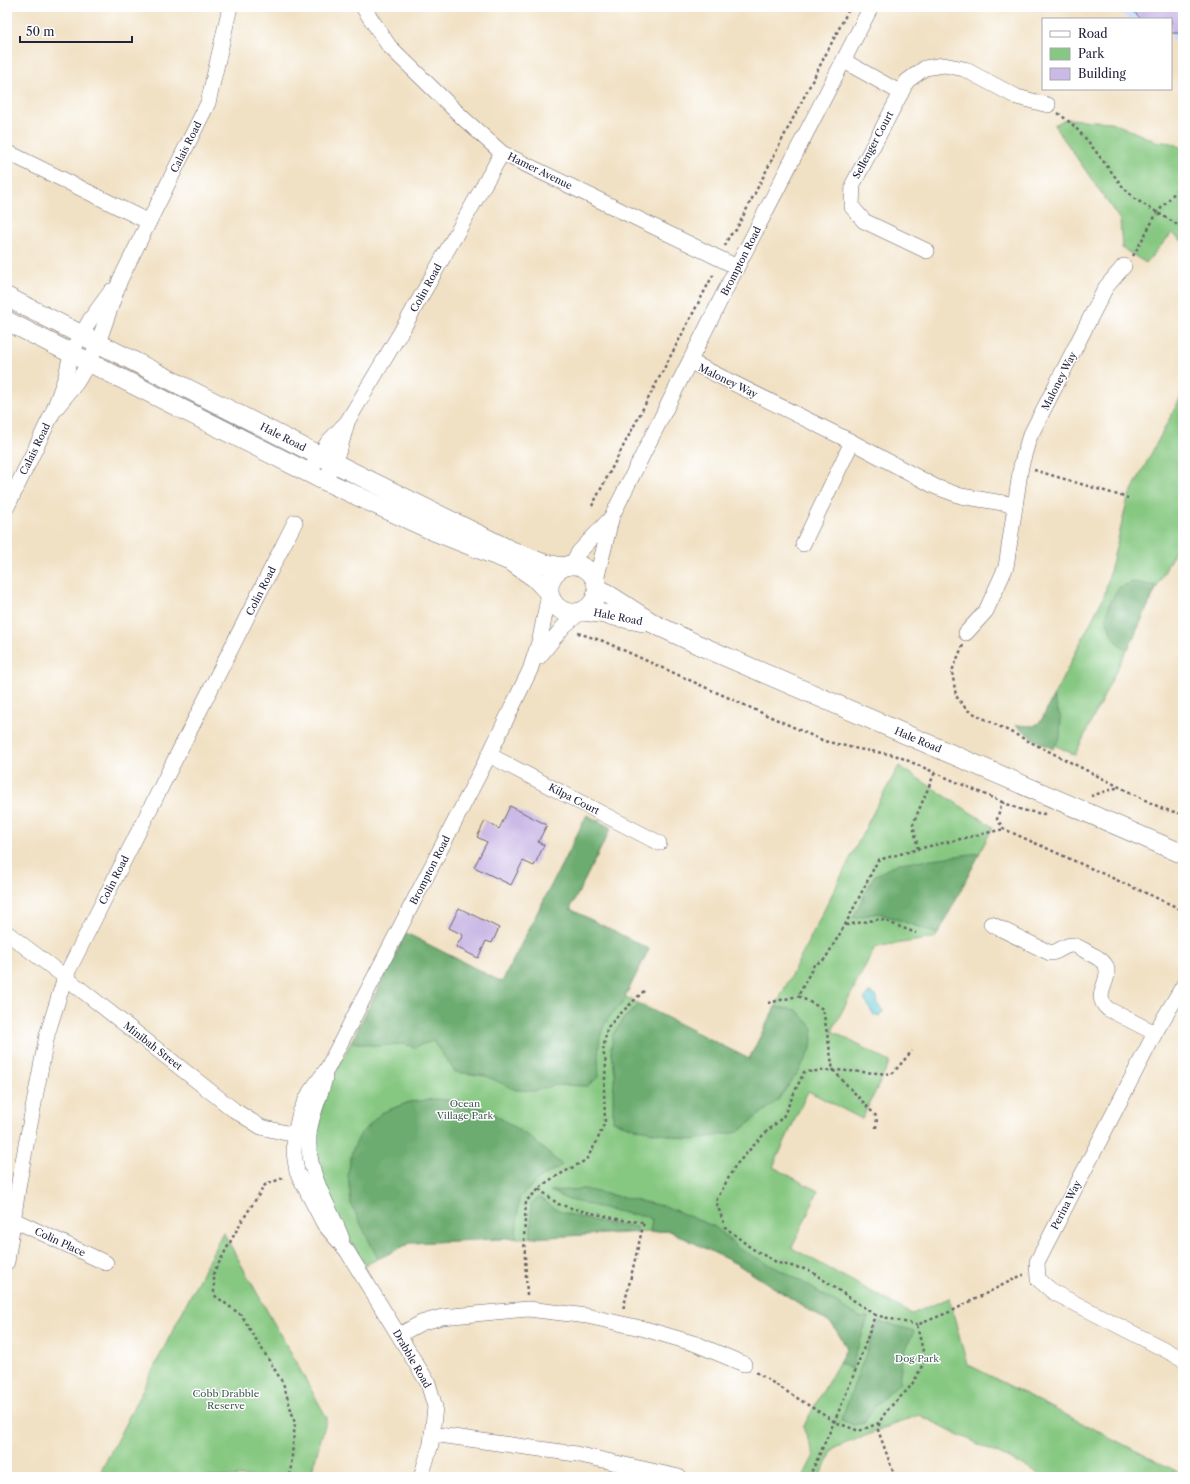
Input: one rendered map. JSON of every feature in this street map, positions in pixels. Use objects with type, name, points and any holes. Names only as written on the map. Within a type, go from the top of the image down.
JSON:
[{"type":"main road","name":"Hale Road","points":[[7,297],[326,459],[510,550],[542,563],[567,566]]},
{"type":"main road","name":"Hale Road","points":[[7,321],[317,476],[431,530],[512,562],[535,578],[549,594]]},
{"type":"main road","points":[[567,566],[581,566],[590,571],[597,584],[596,597],[591,606],[583,611],[574,613],[562,610],[553,602],[549,594],[549,585],[552,578],[557,571],[567,566]]},
{"type":"main road","name":"Hale Road","points":[[597,584],[654,624],[1183,854]]},
{"type":"main road","name":"Hale Road","points":[[583,611],[654,624]]},
{"type":"street","name":"Calais Road","points":[[53,412],[77,382],[89,362],[98,343],[120,280],[208,103],[230,7]]},
{"type":"street","name":"Hamer Avenue","points":[[363,7],[389,46],[464,119],[502,152],[737,267]]},
{"type":"street","name":"Brompton Road","points":[[597,584],[612,516],[737,267],[871,7]]},
{"type":"street","points":[[844,61],[901,93]]},
{"type":"street","name":"Sellenger Court","points":[[927,251],[864,221],[852,207],[853,184],[907,81],[925,68],[944,64],[964,69],[1017,97],[1048,105]]},
{"type":"street","points":[[7,152],[149,222]]},
{"type":"street","name":"Colin Road","points":[[317,476],[326,459],[328,442],[348,422],[402,330],[502,152]]},
{"type":"street","name":"Maloney Way","points":[[966,633],[986,611],[1006,567],[1020,466],[1029,438],[1106,287],[1124,266]]},
{"type":"street","name":"Calais Road","points":[[7,507],[53,412],[65,378],[71,353],[80,334],[120,280]]},
{"type":"street","name":"Maloney Way","points":[[690,362],[852,442],[936,487],[961,496],[1015,505]]},
{"type":"street","points":[[803,544],[852,442]]},
{"type":"street","name":"Brompton Road","points":[[567,566],[612,516]]},
{"type":"street","name":"Colin Road","points":[[7,1262],[14,1220],[13,1181],[47,1036],[65,977],[295,522]]},
{"type":"street","name":"Brompton Road","points":[[302,1134],[320,1096],[327,1069],[489,755],[530,670],[540,639],[549,594]]},
{"type":"street","name":"Brompton Road","points":[[530,670],[563,627],[583,611]]},
{"type":"street","name":"Kilpa Court","points":[[489,755],[659,843]]},
{"type":"street","points":[[990,924],[1050,953],[1055,953],[1069,945],[1074,945],[1096,957],[1106,966],[1101,995],[1102,1003],[1108,1009],[1156,1033]]},
{"type":"street","name":"Minibah Street","points":[[7,933],[234,1110],[261,1127],[302,1134]]},
{"type":"street","name":"Perina Way","points":[[1038,1279],[1037,1262],[1156,1033],[1183,986]]},
{"type":"street","name":"Drabble Road","points":[[302,1134],[294,1153],[297,1172],[311,1200],[324,1224],[347,1251],[428,1383],[435,1407],[431,1444],[421,1477]]},
{"type":"street","name":"Drabble Road","points":[[302,1134],[309,1152],[312,1170],[322,1196],[335,1220],[347,1251]]},
{"type":"street","name":"Colin Place","points":[[14,1220],[106,1263]]},
{"type":"street","points":[[1038,1279],[1052,1292],[1183,1358]]},
{"type":"street","points":[[399,1335],[422,1323],[442,1316],[528,1309],[587,1316],[620,1324],[696,1344],[744,1364]]},
{"type":"street","points":[[432,1434],[576,1454],[679,1477]]},
{"type":"path","points":[[1048,105],[1072,124],[1087,140],[1123,187],[1136,199],[1183,228]]},
{"type":"path","points":[[1124,266],[1134,255],[1157,213],[1183,183]]},
{"type":"path","points":[[1020,466],[1128,498]]},
{"type":"path","points":[[572,631],[603,641],[824,741],[858,749],[895,755],[1022,810],[1044,814],[1049,811]]},
{"type":"path","points":[[966,633],[962,651],[952,671],[956,696],[967,710],[1163,809],[1183,814]]},
{"type":"path","points":[[918,849],[913,824],[935,772]]},
{"type":"path","points":[[1090,796],[1120,787]]},
{"type":"path","points":[[1002,802],[997,819],[1004,829],[1183,910]]},
{"type":"path","points":[[798,996],[814,965],[825,959],[846,925],[878,860],[1004,829]]},
{"type":"path","points":[[846,925],[880,919],[916,933]]},
{"type":"path","points":[[528,1309],[524,1238],[526,1201],[548,1181],[586,1160],[596,1143],[605,1122],[604,1087],[606,1078],[606,1063],[603,1051],[607,1028],[618,1015],[646,989]]},
{"type":"path","points":[[768,1004],[798,996],[823,1009],[833,1070],[877,1117],[876,1128]]},
{"type":"path","points":[[912,1051],[892,1074],[833,1070],[804,1072],[783,1117],[764,1134],[735,1166],[716,1201],[725,1227],[751,1248],[778,1263],[809,1270],[875,1315],[917,1325],[952,1311],[1022,1275],[1038,1279]]},
{"type":"path","points":[[290,1477],[295,1422],[282,1383],[242,1315],[214,1295],[214,1272],[240,1224],[265,1185],[297,1172]]},
{"type":"path","points":[[539,1189],[558,1204],[627,1221],[644,1222],[620,1324]]},
{"type":"path","points":[[809,1477],[835,1422],[875,1315]]},
{"type":"path","points":[[895,1477],[878,1430],[879,1423],[892,1405],[910,1387],[925,1360],[917,1325]]},
{"type":"path","points":[[744,1364],[835,1422],[859,1431],[879,1423]]},
{"type":"shaded area","points":[[1107,7],[1183,7],[1183,46],[1172,40],[1172,18],[1128,18]]},
{"type":"green space","points":[[1067,119],[1111,122],[1155,141],[1172,143],[1183,148],[1183,242],[1172,233],[1146,263],[1122,248],[1120,220],[1054,125]]},
{"type":"green space","points":[[1183,393],[1183,534],[1075,755],[1034,735],[1104,596],[1128,498]]},
{"type":"green space","points":[[1133,582],[1157,586],[1128,650],[1123,648],[1112,636],[1106,619],[1109,605],[1118,588]]},
{"type":"green space","points":[[1053,697],[1061,718],[1060,738],[1053,749],[1035,740],[1016,725],[1034,726],[1041,721]]},
{"type":"green space","name":"Ocean Village Park","points":[[899,766],[993,827],[935,938],[875,947],[832,1031],[890,1062],[862,1119],[808,1091],[773,1167],[818,1191],[792,1248],[912,1314],[949,1298],[967,1364],[1183,1475],[1183,1477],[1046,1477],[919,1415],[834,1448],[819,1477],[803,1477],[814,1455],[803,1427],[847,1348],[833,1325],[737,1264],[670,1231],[410,1243],[365,1265],[337,1219],[313,1152],[323,1098],[406,933],[502,982],[587,815],[611,828],[570,909],[649,949],[625,997],[749,1059],[876,807]]},
{"type":"green space","points":[[587,815],[611,828],[570,909],[649,949],[625,996],[628,998],[610,1016],[602,1030],[599,1045],[599,1077],[587,1086],[557,1085],[534,1091],[516,1090],[486,1076],[455,1072],[433,1041],[414,1047],[403,1044],[377,1046],[351,1042],[406,933],[502,982]]},
{"type":"green space","points":[[980,853],[938,934],[879,913],[853,918],[874,876],[899,863]]},
{"type":"green space","points":[[640,1004],[749,1059],[775,1007],[797,1010],[813,1028],[811,1049],[799,1071],[778,1100],[738,1132],[692,1140],[634,1128],[613,1121],[615,1074],[611,1048],[613,1034],[625,1017]]},
{"type":"green space","points":[[434,1099],[469,1102],[497,1116],[531,1138],[562,1165],[539,1179],[519,1198],[516,1238],[410,1243],[378,1259],[351,1204],[348,1174],[352,1151],[361,1133],[381,1113],[409,1102]]},
{"type":"green space","points":[[584,1189],[667,1207],[715,1227],[738,1248],[801,1281],[861,1318],[868,1317],[851,1369],[839,1363],[847,1348],[833,1325],[737,1264],[670,1231],[650,1232],[652,1220],[643,1215],[629,1214],[569,1200],[550,1191]]},
{"type":"green space","points":[[539,1197],[552,1207],[562,1212],[594,1221],[637,1227],[637,1232],[531,1238],[531,1204]]},
{"type":"green space","name":"Cobb Drabble Reserve","points":[[223,1232],[327,1418],[310,1477],[98,1477]]},
{"type":"green space","points":[[878,1321],[914,1331],[902,1358],[899,1383],[876,1405],[864,1423],[854,1425],[841,1420]]},
{"type":"water","points":[[870,992],[877,998],[878,1004],[883,1011],[879,1017],[874,1015],[864,999]]},
{"type":"building","points":[[1130,7],[1183,7],[1183,33],[1172,33],[1172,18],[1140,18]]},
{"type":"building","points":[[510,806],[547,825],[538,842],[544,845],[534,866],[523,861],[511,885],[474,867],[487,842],[477,837],[485,821],[499,829]]},
{"type":"building","points":[[459,908],[499,928],[492,943],[486,941],[478,958],[456,947],[463,935],[449,928]]},
{"type":"park label","name":"Dog Park","points":[[917,1358]]}]
